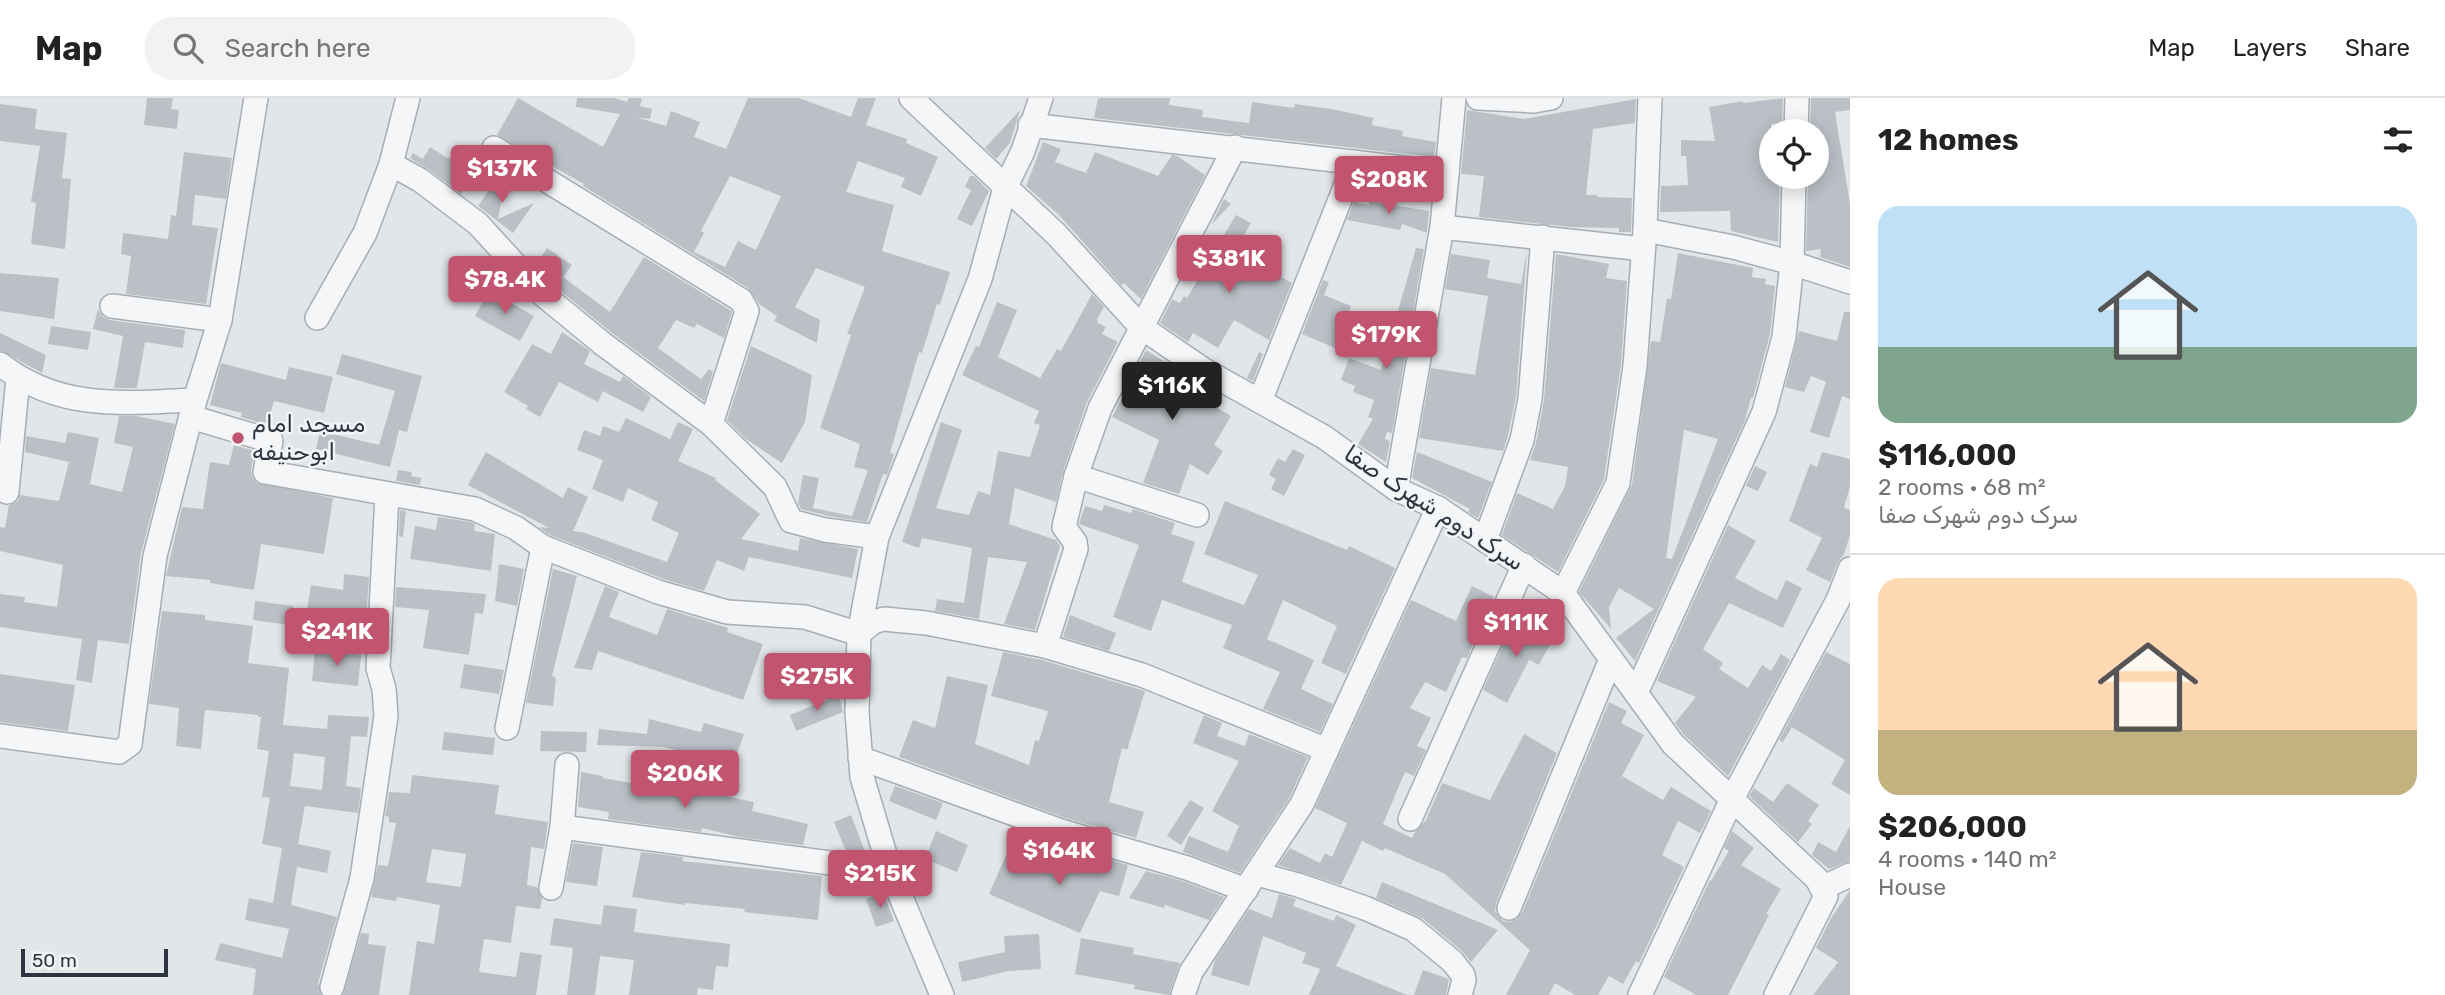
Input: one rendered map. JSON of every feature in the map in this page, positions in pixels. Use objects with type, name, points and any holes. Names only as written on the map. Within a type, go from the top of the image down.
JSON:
[{"type":"street","points":[[0,736],[119,752],[130,744],[155,556],[193,408],[220,320],[256,98]]},
{"type":"street","points":[[317,318],[365,233],[391,164],[408,98]]},
{"type":"street","name":"سرک دوم شهرک صفا","points":[[911,98],[1056,234],[1141,327],[1204,370],[1324,437],[1396,489],[1438,508],[1563,593],[1673,744],[1817,879],[1822,888]]},
{"type":"street","points":[[942,995],[890,871],[862,777],[857,712],[859,634],[877,537],[980,279],[1005,188],[1023,151],[1041,98]]},
{"type":"street","points":[[1396,489],[1442,228],[1454,98]]},
{"type":"street","points":[[1478,98],[1534,101],[1552,98]]},
{"type":"street","points":[[1563,593],[1618,483],[1635,366],[1650,98]]},
{"type":"street","points":[[1796,119],[1797,98]]},
{"type":"street","points":[[1030,125],[1447,173]]},
{"type":"street","points":[[1045,646],[1076,549],[1063,527],[1076,476],[1100,408],[1235,147]]},
{"type":"street","points":[[494,148],[730,293],[746,306],[737,347],[711,424]]},
{"type":"street","points":[[1260,401],[1355,162]]},
{"type":"street","points":[[391,164],[420,180],[478,224],[541,293],[603,344],[711,424],[775,487],[791,521],[825,530],[877,537]]},
{"type":"street","points":[[1636,693],[1764,412],[1784,337],[1792,262],[1794,189]]},
{"type":"street","points":[[1442,228],[1544,237],[1644,239],[1733,247],[1792,262],[1850,282]]},
{"type":"street","points":[[1485,540],[1522,440],[1531,399],[1544,237]]},
{"type":"street","points":[[112,306],[220,320]]},
{"type":"street","points":[[0,363],[18,378],[61,396],[89,401],[193,408],[271,441],[265,472],[475,509],[516,528],[543,547],[658,592],[727,612],[805,617],[859,634]]},
{"type":"street","points":[[8,492],[18,378]]},
{"type":"street","points":[[1076,476],[1197,515]]},
{"type":"street","points":[[332,987],[362,878],[386,716],[384,689],[378,668],[387,495]]},
{"type":"street","points":[[1183,995],[1191,972],[1303,804],[1438,508]]},
{"type":"street","points":[[507,728],[543,547]]},
{"type":"street","points":[[1410,819],[1524,565]]},
{"type":"street","points":[[1640,995],[1732,799],[1838,600],[1850,569]]},
{"type":"street","points":[[859,634],[873,622],[884,619],[926,623],[1045,646],[1142,676],[1327,750]]},
{"type":"street","points":[[1509,908],[1611,659]]},
{"type":"street","points":[[860,758],[1061,831],[1187,868],[1251,882],[1298,885],[1365,908],[1413,929],[1452,961],[1464,980],[1460,995]]},
{"type":"street","points":[[551,888],[562,827],[567,765]]},
{"type":"street","points":[[562,827],[890,871]]},
{"type":"street","points":[[1776,995],[1826,896],[1822,888],[1850,875]]},
{"type":"building","points":[[147,98],[173,98],[171,109],[179,110],[177,129],[144,125]]},
{"type":"building","points":[[518,98],[603,147],[620,114],[576,107],[577,98],[615,98],[627,102],[629,98],[642,98],[640,106],[652,109],[650,119],[636,117],[666,126],[671,111],[700,122],[694,137],[726,149],[748,98],[799,98],[851,117],[858,98],[876,98],[866,125],[907,139],[906,143],[938,157],[921,196],[901,187],[905,178],[858,161],[846,192],[894,205],[882,251],[950,272],[922,353],[919,352],[890,453],[894,454],[891,464],[887,475],[883,474],[867,522],[801,509],[798,503],[803,475],[819,478],[813,508],[852,516],[868,470],[854,467],[860,444],[820,428],[851,335],[847,334],[865,287],[816,268],[795,307],[820,320],[817,343],[774,321],[777,316],[760,305],[748,288],[583,186],[584,184],[497,135]],"holes":[[[730,176],[781,196],[756,250],[738,241],[725,267],[694,252],[704,233],[701,231]]]},
{"type":"building","points":[[1098,98],[1170,98],[1169,105],[1203,110],[1202,117],[1249,123],[1252,102],[1337,110],[1373,118],[1372,125],[1403,131],[1402,136],[1436,142],[1434,157],[1094,118]]},
{"type":"building","points":[[1783,98],[1782,119],[1759,119],[1759,189],[1780,189],[1778,242],[1731,231],[1730,211],[1660,212],[1661,186],[1688,185],[1686,156],[1681,156],[1681,140],[1715,141],[1709,107]]},
{"type":"building","points":[[1811,98],[1850,98],[1850,110],[1835,112],[1850,204],[1850,267],[1820,257],[1821,249],[1806,251],[1808,189],[1829,189],[1829,119],[1810,119]]},
{"type":"building","points":[[1636,99],[1635,123],[1593,129],[1586,195],[1632,198],[1631,232],[1619,232],[1619,228],[1570,227],[1479,217],[1484,176],[1461,174],[1467,110],[1524,119]]},
{"type":"building","points":[[0,104],[37,109],[35,129],[67,133],[62,178],[71,179],[65,249],[31,244],[36,203],[31,202],[40,146],[0,141]]},
{"type":"building","points":[[1020,110],[1010,143],[996,159],[985,148]]},
{"type":"building","points":[[1043,142],[1061,149],[1055,162],[1086,173],[1095,152],[1158,176],[1172,155],[1177,156],[1205,175],[1141,299],[1124,283],[1122,286],[1060,216],[1026,186]]},
{"type":"building","points":[[430,147],[449,159],[455,150],[473,160],[460,182],[466,185],[461,194],[410,158],[413,153],[423,159]]},
{"type":"building","points":[[184,152],[232,158],[226,199],[195,195],[192,225],[218,228],[206,304],[126,294],[131,256],[121,254],[123,233],[168,239],[171,215],[176,216]]},
{"type":"building","points":[[503,170],[507,173],[498,219],[534,203],[513,233],[478,206]]},
{"type":"building","points":[[970,176],[974,176],[989,191],[972,226],[957,219],[971,190],[965,187]]},
{"type":"building","points":[[1224,199],[1231,204],[1211,225]]},
{"type":"building","points":[[1369,201],[1429,211],[1427,233],[1402,224],[1400,230],[1347,220],[1354,202],[1369,205]]},
{"type":"building","points":[[1236,215],[1251,223],[1235,251],[1292,283],[1269,340],[1234,320],[1218,348],[1193,333],[1188,342],[1160,323],[1172,299],[1180,303],[1184,296],[1187,298]]},
{"type":"building","points":[[547,248],[572,265],[563,277],[610,312],[644,257],[730,310],[732,312],[724,338],[697,324],[694,328],[676,320],[658,348],[701,379],[709,369],[713,372],[704,401],[612,333],[551,283],[535,266]]},
{"type":"building","points":[[1416,248],[1424,249],[1392,433],[1387,432],[1385,439],[1390,441],[1386,462],[1358,444],[1373,419],[1368,417],[1374,400],[1353,392],[1355,386],[1341,380],[1349,358],[1381,370]]},
{"type":"building","points":[[1527,250],[1516,397],[1503,451],[1419,438],[1431,368],[1475,375],[1488,296],[1445,289],[1451,254],[1490,260],[1487,278],[1521,284]]},
{"type":"building","points":[[1678,253],[1753,268],[1752,277],[1766,279],[1765,284],[1775,286],[1770,334],[1745,420],[1635,661],[1616,638],[1654,609],[1619,588],[1609,607],[1611,629],[1579,592],[1632,485],[1651,341],[1660,342],[1667,299],[1671,299]],"holes":[[[1684,430],[1718,439],[1672,559],[1666,558]]]},
{"type":"building","points":[[1556,254],[1609,264],[1606,278],[1627,281],[1621,364],[1604,479],[1558,572],[1502,535],[1517,493],[1553,509],[1565,486],[1568,467],[1530,460],[1544,400]]},
{"type":"building","points":[[0,273],[59,278],[54,319],[0,311]]},
{"type":"building","points":[[1323,280],[1329,282],[1324,295],[1351,306],[1344,323],[1359,329],[1349,354],[1302,334]]},
{"type":"building","points":[[489,291],[534,316],[520,341],[475,316]]},
{"type":"building","points":[[1092,294],[1104,307],[1097,319],[1098,323],[1106,327],[1102,334],[1118,342],[1087,402],[1063,472],[1056,502],[1015,488],[1009,524],[1056,540],[1060,546],[1035,630],[1004,624],[1027,562],[988,557],[979,619],[935,611],[937,599],[964,603],[972,548],[922,538],[919,548],[902,542],[941,422],[962,430],[936,508],[969,515],[978,491],[990,495],[998,451],[1030,457],[1040,425],[1034,423],[1039,411],[962,375],[976,346],[979,347],[997,302],[1017,310],[998,357],[1040,378],[1057,349],[1061,351]]},
{"type":"building","points":[[98,309],[103,317],[110,320],[185,330],[183,348],[145,342],[137,388],[114,388],[123,336],[93,329]]},
{"type":"building","points":[[1844,312],[1850,312],[1850,399],[1842,396],[1829,438],[1810,432],[1826,382],[1811,376],[1804,392],[1785,387],[1799,331],[1837,341]]},
{"type":"building","points":[[51,326],[91,332],[88,350],[48,344]]},
{"type":"building","points":[[562,332],[590,351],[584,364],[620,382],[623,376],[651,397],[643,412],[603,391],[598,402],[559,382],[540,417],[526,409],[528,406],[504,392],[532,344],[551,354]]},
{"type":"building","points":[[0,333],[46,355],[42,373],[0,350]]},
{"type":"building","points":[[751,346],[812,375],[805,422],[782,463],[746,439],[727,420]]},
{"type":"building","points":[[1146,350],[1196,382],[1189,392],[1231,416],[1214,445],[1223,451],[1208,475],[1190,464],[1179,494],[1143,483],[1159,440],[1112,417]]},
{"type":"building","points":[[1259,352],[1263,354],[1253,381],[1247,378]]},
{"type":"building","points":[[342,354],[422,376],[407,432],[399,430],[390,467],[316,449],[320,431],[379,445],[395,391],[336,374]]},
{"type":"building","points":[[221,363],[286,380],[289,367],[333,377],[324,413],[274,401],[267,425],[241,417],[242,413],[210,405]]},
{"type":"building","points":[[119,416],[136,416],[175,424],[141,553],[129,644],[98,640],[92,683],[76,680],[82,639],[0,627],[0,594],[25,597],[24,602],[57,607],[63,565],[0,551],[0,527],[5,528],[9,505],[18,501],[20,495],[59,501],[69,462],[25,452],[26,436],[65,443],[68,432],[99,438],[90,484],[122,492],[133,447],[114,443]]},
{"type":"building","points":[[626,418],[670,439],[678,422],[693,429],[678,461],[716,478],[715,480],[760,514],[741,539],[798,551],[800,538],[858,549],[852,578],[749,557],[744,571],[717,560],[704,591],[663,579],[550,535],[539,527],[549,528],[468,485],[486,452],[563,498],[568,487],[588,497],[573,531],[667,562],[679,533],[651,520],[658,502],[628,488],[623,502],[592,489],[603,460],[577,450],[584,430],[600,436],[603,426],[619,432]]},
{"type":"building","points":[[234,445],[255,451],[251,470],[257,483],[333,498],[324,554],[261,544],[254,590],[210,583],[210,580],[166,576],[182,507],[203,509],[210,462],[229,465]]},
{"type":"building","points":[[1293,449],[1305,455],[1284,496],[1271,489],[1276,479],[1269,475],[1278,458],[1285,462]]},
{"type":"building","points":[[1417,452],[1492,482],[1478,518],[1468,512],[1470,509],[1412,478]]},
{"type":"building","points":[[1822,452],[1850,459],[1850,486],[1844,508],[1850,510],[1850,535],[1830,582],[1806,570],[1822,538],[1789,521],[1810,464],[1817,467]]},
{"type":"building","points":[[1755,466],[1767,472],[1758,491],[1746,486]]},
{"type":"building","points":[[398,470],[412,472],[411,476],[421,478],[420,485],[396,481]]},
{"type":"building","points":[[1225,501],[1347,550],[1349,546],[1395,568],[1346,674],[1321,663],[1337,626],[1283,600],[1267,639],[1314,660],[1301,689],[1333,704],[1320,732],[1263,709],[1280,672],[1223,648],[1232,625],[1162,600],[1151,631],[1113,617],[1139,545],[1079,524],[1085,506],[1102,511],[1104,505],[1131,513],[1133,509],[1175,523],[1171,534],[1195,542],[1182,582],[1244,605],[1258,575],[1204,554]]},
{"type":"building","points":[[400,510],[406,511],[403,537],[399,536]]},
{"type":"building","points":[[438,517],[471,522],[475,524],[474,531],[495,534],[491,571],[410,559],[415,526],[436,530]]},
{"type":"building","points":[[1728,525],[1756,541],[1735,578],[1777,600],[1786,580],[1802,588],[1783,628],[1729,603],[1703,649],[1723,663],[1719,669],[1748,688],[1762,665],[1771,671],[1781,654],[1790,660],[1728,776],[1684,735],[1675,723],[1696,697],[1657,681]]},
{"type":"building","points":[[499,564],[524,569],[517,606],[495,601]]},
{"type":"building","points":[[553,569],[577,576],[552,676],[556,678],[553,706],[526,703]]},
{"type":"building","points":[[344,574],[369,577],[366,622],[306,617],[311,585],[343,590]]},
{"type":"building","points":[[605,586],[619,592],[609,617],[657,635],[667,609],[728,628],[727,632],[763,644],[743,700],[598,651],[592,670],[574,668]]},
{"type":"building","points":[[1472,586],[1494,597],[1467,658],[1462,657],[1446,692],[1425,682],[1410,708],[1431,718],[1417,746],[1426,750],[1414,776],[1405,772],[1383,824],[1412,838],[1426,820],[1442,783],[1490,800],[1524,734],[1557,753],[1496,903],[1495,911],[1503,921],[1517,919],[1522,913],[1609,702],[1627,711],[1621,723],[1644,735],[1622,776],[1663,800],[1671,787],[1711,811],[1700,833],[1678,821],[1662,855],[1684,867],[1639,963],[1636,961],[1623,984],[1609,976],[1598,995],[1575,995],[1555,983],[1549,995],[1506,995],[1530,950],[1445,874],[1385,848],[1383,851],[1362,841],[1341,885],[1278,865],[1290,848],[1320,863],[1325,853],[1332,857],[1347,823],[1315,808],[1411,600],[1456,621]]},
{"type":"building","points":[[396,587],[486,594],[483,614],[475,613],[469,655],[423,648],[429,610],[395,607]]},
{"type":"building","points":[[255,601],[293,606],[291,625],[253,620]]},
{"type":"building","points":[[162,611],[205,615],[205,620],[253,626],[248,663],[289,668],[283,725],[327,729],[328,715],[369,717],[367,737],[351,736],[346,786],[361,788],[358,813],[305,806],[298,844],[331,851],[327,873],[297,867],[291,905],[337,917],[318,983],[321,995],[253,995],[256,969],[215,960],[220,943],[282,958],[289,929],[245,920],[249,898],[273,903],[282,848],[262,844],[270,798],[262,797],[269,751],[257,749],[261,717],[205,710],[201,749],[176,746],[179,708],[149,704]],"holes":[[[294,753],[325,757],[322,790],[290,786]]]},
{"type":"building","points":[[1070,615],[1116,633],[1109,651],[1063,637]]},
{"type":"building","points":[[1515,618],[1553,639],[1539,665],[1529,660],[1507,703],[1483,690]]},
{"type":"building","points":[[315,650],[361,655],[358,686],[312,681]]},
{"type":"building","points":[[1003,652],[1042,660],[1145,691],[1127,750],[1122,748],[1109,802],[1144,812],[1136,838],[1065,818],[899,757],[913,720],[935,728],[947,676],[988,685],[975,744],[1029,765],[1035,740],[1039,741],[1048,711],[991,696]]},
{"type":"building","points":[[1826,652],[1850,664],[1850,795],[1831,784],[1845,760],[1792,727],[1783,742],[1779,740]]},
{"type":"building","points":[[464,664],[504,670],[499,694],[460,688]]},
{"type":"building","points":[[0,674],[75,685],[68,731],[0,722]]},
{"type":"building","points":[[839,695],[843,712],[796,731],[790,715]]},
{"type":"building","points":[[1204,715],[1222,723],[1217,736],[1245,746],[1249,734],[1308,757],[1290,797],[1240,873],[1183,852],[1189,836],[1228,852],[1239,826],[1212,811],[1239,761],[1193,743]]},
{"type":"building","points":[[649,719],[701,732],[704,723],[744,734],[733,765],[664,747],[597,745],[599,729],[647,734]]},
{"type":"building","points":[[541,731],[587,732],[586,752],[540,751]]},
{"type":"building","points":[[444,732],[495,738],[493,755],[442,750]]},
{"type":"building","points":[[581,772],[648,786],[649,782],[684,791],[685,788],[754,802],[752,811],[808,824],[803,845],[739,837],[702,828],[701,832],[608,819],[609,812],[578,807]]},
{"type":"building","points":[[412,775],[499,785],[495,814],[548,822],[544,849],[531,847],[527,885],[537,887],[542,898],[540,909],[516,906],[511,943],[484,939],[479,972],[516,977],[520,952],[542,955],[536,995],[409,995],[417,941],[434,944],[440,905],[397,897],[396,901],[371,897],[378,865],[388,866],[396,823],[389,822],[389,817],[385,816],[389,792],[410,793]],"holes":[[[432,849],[466,854],[461,887],[426,882]]]},
{"type":"building","points":[[1787,783],[1819,805],[1808,821],[1812,824],[1798,842],[1749,796],[1754,788],[1773,802]]},
{"type":"building","points":[[895,786],[943,803],[936,820],[889,801]]},
{"type":"building","points":[[1190,800],[1204,808],[1181,845],[1167,836]]},
{"type":"building","points":[[851,815],[866,854],[846,851],[834,822]]},
{"type":"building","points":[[1850,826],[1850,861],[1829,869],[1812,855],[1818,842],[1836,852]]},
{"type":"building","points":[[936,831],[968,845],[957,872],[925,859]]},
{"type":"building","points":[[1732,831],[1754,848],[1741,865],[1781,889],[1766,914],[1769,915],[1728,995],[1696,995],[1664,977],[1710,880],[1729,851],[1724,848]]},
{"type":"building","points":[[573,843],[603,847],[597,886],[566,882]]},
{"type":"building","points":[[1074,849],[1128,865],[1119,896],[1100,891],[1080,933],[989,894],[1007,853],[1063,876]]},
{"type":"building","points":[[641,852],[683,857],[682,861],[822,876],[818,920],[632,897]]},
{"type":"building","points":[[1146,871],[1183,881],[1224,897],[1209,920],[1165,905],[1164,908],[1129,898]]},
{"type":"building","points":[[1382,882],[1498,930],[1471,962],[1461,950],[1422,918],[1376,898]]},
{"type":"building","points":[[1850,890],[1850,995],[1813,995],[1838,962],[1816,948]]},
{"type":"building","points":[[884,893],[894,921],[876,927],[866,899]]},
{"type":"building","points":[[1279,894],[1296,899],[1293,906],[1334,921],[1336,915],[1356,925],[1336,966],[1407,995],[1309,995],[1320,969],[1302,963],[1306,953],[1263,936],[1249,986],[1211,975],[1215,960],[1249,909],[1272,918]]},
{"type":"building","points":[[604,905],[637,909],[634,932],[730,944],[728,967],[716,966],[713,990],[698,988],[697,995],[629,995],[634,960],[600,956],[595,995],[567,995],[573,948],[550,945],[554,918],[601,925]]},
{"type":"building","points":[[361,933],[369,934],[368,944],[386,946],[379,995],[343,995]]},
{"type":"building","points":[[1039,934],[1041,969],[1009,971],[962,982],[958,962],[1005,952],[1004,936]]},
{"type":"building","points":[[1081,938],[1134,948],[1133,954],[1180,963],[1169,995],[1134,989],[1135,985],[1075,974]]},
{"type":"building","points":[[1423,970],[1449,979],[1446,995],[1414,995]]},
{"type":"place","name":"مسجد امام ابوحنیفه","points":[[238,438]]}]
